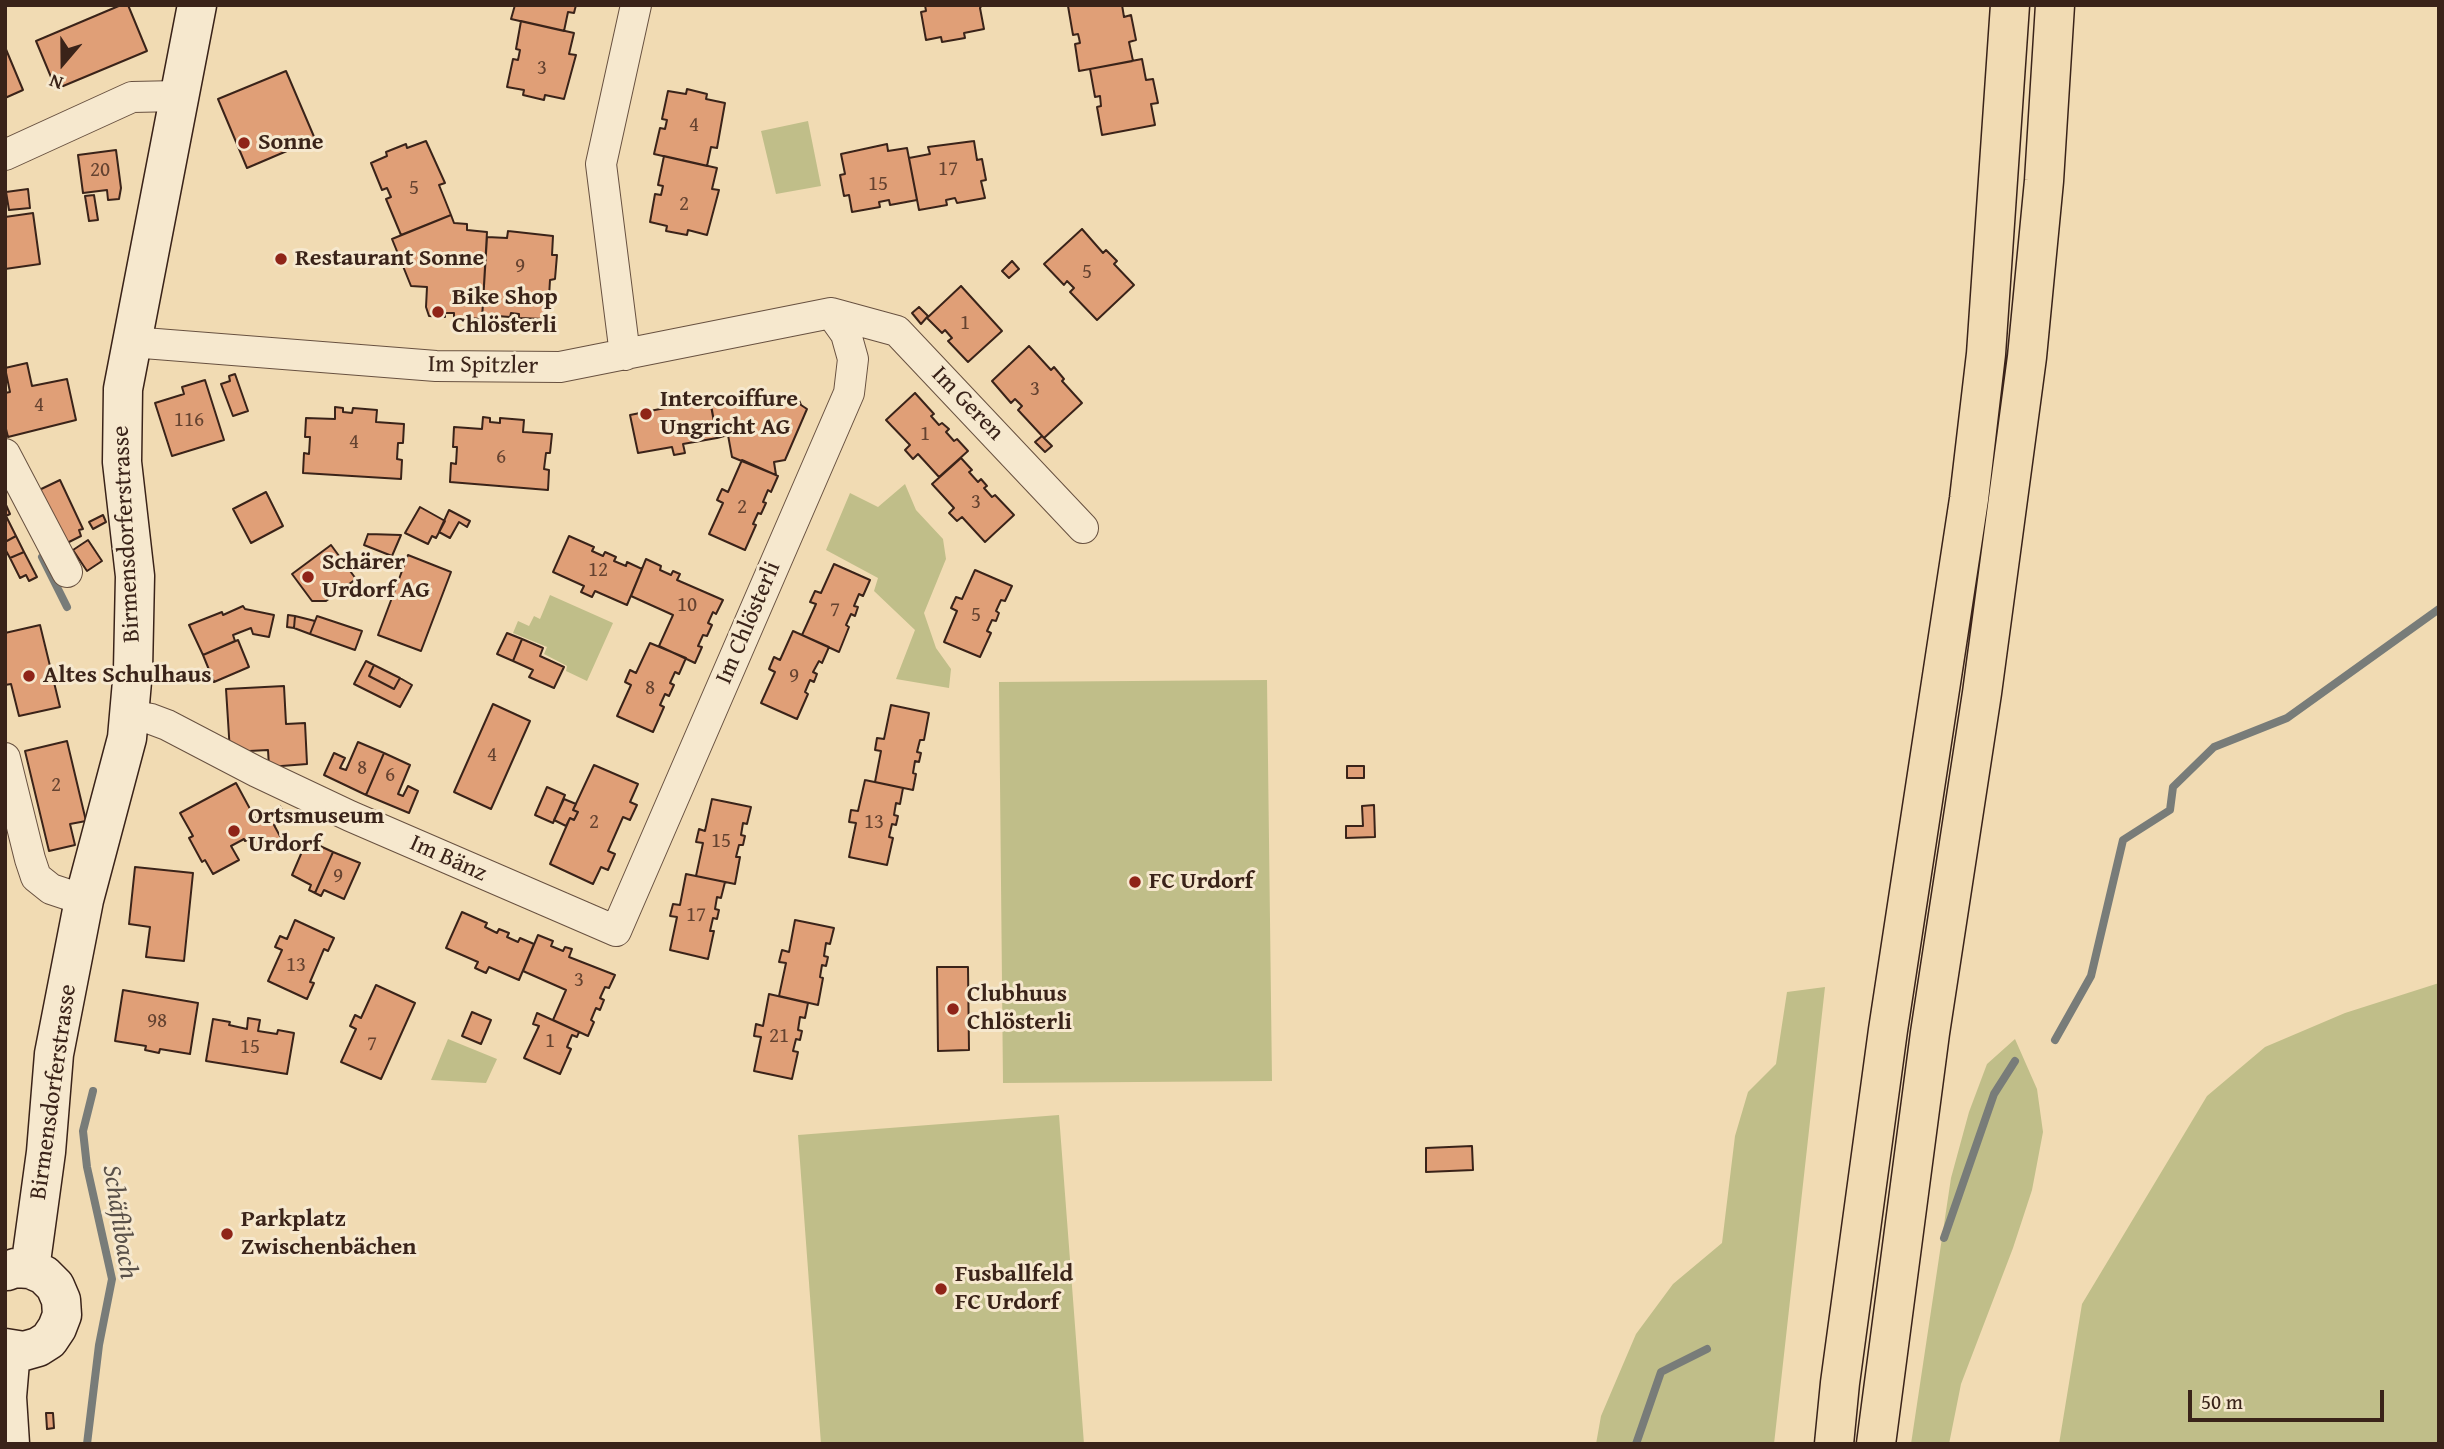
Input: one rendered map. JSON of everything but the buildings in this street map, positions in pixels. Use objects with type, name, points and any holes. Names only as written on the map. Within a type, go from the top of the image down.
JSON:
[{"type":"highway","points":[[1834,1444],[1886,1043],[1969,499],[1986,354],[2010,5]]},
{"type":"highway","points":[[1876,1444],[1928,1047],[1982,693],[2024,383],[2044,181],[2055,5]]},
{"type":"main road","name":"Birmensdorferstrasse","points":[[10,1444],[8,1349],[24,1351],[38,1347],[49,1340],[62,1315],[61,1300],[55,1286],[44,1275],[18,1271],[46,1152],[54,1054],[84,900],[127,738],[135,576],[122,462],[123,389],[197,5]]},
{"type":"street","points":[[625,355],[601,164],[636,5]]},
{"type":"street","points":[[5,155],[132,97],[178,96]]},
{"type":"street","name":"Im Spitzler","points":[[131,342],[436,366],[560,367],[831,313]]},
{"type":"street","name":"Im Geren","points":[[831,313],[897,331],[1083,528]]},
{"type":"street","name":"Im Chlösterli","points":[[616,932],[849,393],[853,359],[846,334],[831,313]]},
{"type":"street","points":[[5,454],[67,572]]},
{"type":"street","name":"Im Bänz","points":[[130,715],[167,725],[350,816],[616,932]]},
{"type":"street","points":[[5,758],[36,877],[51,889],[84,900]]},
{"type":"shaded area","points":[[808,121],[821,186],[776,194],[761,131]]},
{"type":"shaded area","points":[[905,484],[916,510],[943,539],[946,559],[924,613],[936,648],[951,669],[949,688],[896,679],[915,630],[874,591],[878,578],[826,550],[850,493],[878,507]]},
{"type":"shaded area","points":[[550,595],[613,623],[587,681],[566,671],[567,666],[544,654],[547,647],[513,633],[518,621],[529,626],[534,616],[540,619]]},
{"type":"shaded area","name":"FC Urdorf","points":[[1267,680],[1272,1081],[1003,1083],[999,682]]},
{"type":"shaded area","points":[[2439,983],[2439,1444],[2059,1444],[2082,1304],[2207,1096],[2265,1047],[2345,1013]]},
{"type":"shaded area","points":[[1825,987],[1774,1444],[1596,1444],[1601,1416],[1636,1334],[1673,1284],[1722,1243],[1735,1136],[1748,1092],[1776,1064],[1787,992]]},
{"type":"shaded area","points":[[448,1039],[497,1059],[486,1083],[431,1080]]},
{"type":"shaded area","points":[[2015,1039],[2037,1089],[2043,1132],[2032,1190],[1961,1384],[1949,1444],[1911,1444],[1951,1178],[1969,1112],[1987,1064]]},
{"type":"shaded area","name":"Fusballfeld FC Urdorf","points":[[1059,1115],[1084,1444],[821,1444],[798,1135]]},
{"type":"waterway","name":"Schäflibach","points":[[42,557],[67,607]]},
{"type":"waterway","points":[[2055,1040],[2091,976],[2123,840],[2170,810],[2173,787],[2214,747],[2287,718],[2439,609]]},
{"type":"waterway","points":[[1944,1238],[1994,1094],[2015,1061]]},
{"type":"waterway","name":"Schäflibach","points":[[87,1444],[99,1345],[112,1279],[87,1167],[83,1131],[93,1091]]},
{"type":"waterway","points":[[1636,1444],[1661,1372],[1707,1349]]},
{"type":"place","name":"Sonne","points":[[244,143]]},
{"type":"place","name":"Restaurant Sonne","points":[[281,259]]},
{"type":"place","name":"Bike Shop Chlösterli","points":[[438,312]]},
{"type":"place","name":"Intercoiffure Ungricht AG","points":[[646,414]]},
{"type":"place","name":"Schärer Urdorf AG","points":[[308,577]]},
{"type":"place","name":"Altes Schulhaus","points":[[29,676]]},
{"type":"place","name":"Ortsmuseum Urdorf","points":[[234,831]]},
{"type":"place","name":"FC Urdorf","points":[[1135,882]]},
{"type":"place","name":"Clubhuus Chlösterli","points":[[953,1009]]},
{"type":"place","name":"Parkplatz Zwischenbächen","points":[[227,1234]]},
{"type":"place","name":"Fusballfeld FC Urdorf","points":[[941,1289]]}]
